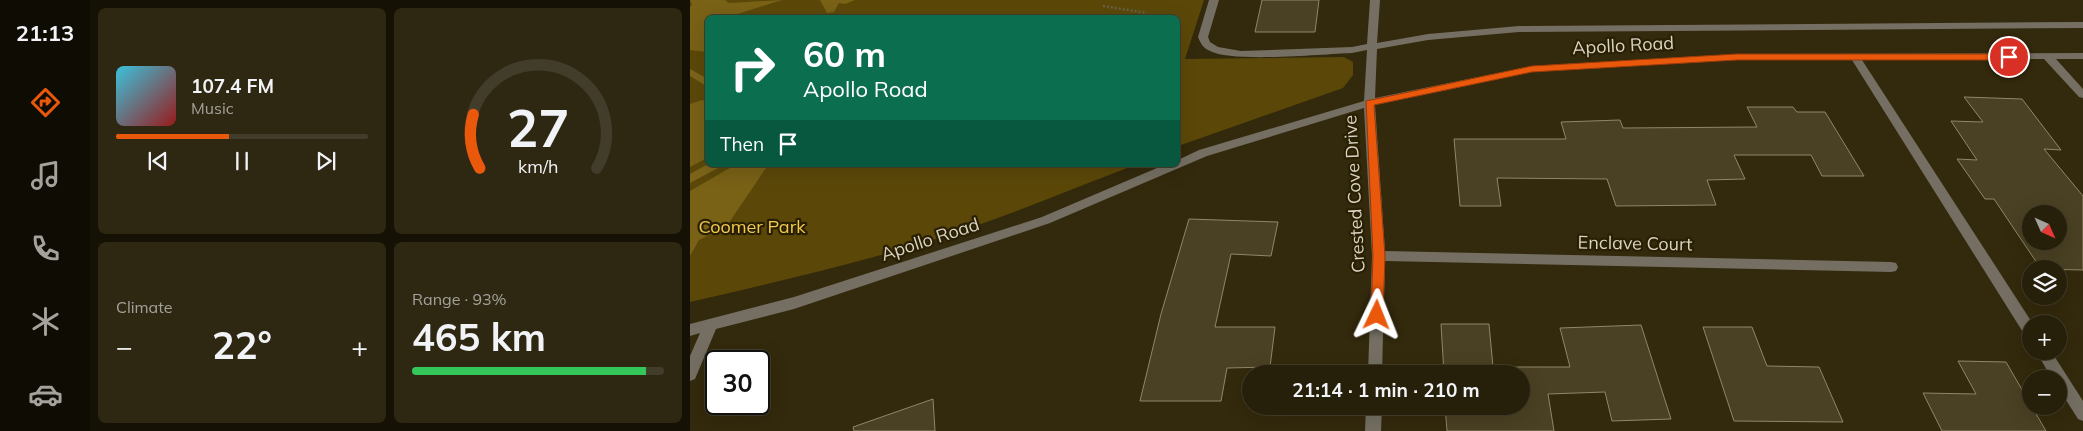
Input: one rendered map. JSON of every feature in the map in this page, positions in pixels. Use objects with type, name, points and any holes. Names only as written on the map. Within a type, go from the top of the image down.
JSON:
[{"type":"street","points":[[1214,0],[1203,37],[1206,44],[1215,50],[1241,54],[1352,50],[1428,37],[1519,29],[2083,25]]},
{"type":"street","name":"Crested Cove Drive","points":[[1375,0],[1369,103],[1379,256],[1375,365]]},
{"type":"street","name":"Apollo Road","points":[[1180,162],[1203,153],[1369,103],[1532,69],[1737,57],[2083,56]]},
{"type":"street","points":[[1855,57],[2022,319]]},
{"type":"street","points":[[2048,57],[2083,95]]},
{"type":"street","name":"Apollo Road","points":[[690,330],[794,304],[1046,220],[1169,167]]},
{"type":"street","name":"Enclave Court","points":[[1379,256],[1891,267]]},
{"type":"street","points":[[690,374],[710,326]]},
{"type":"street","points":[[2049,360],[2083,414]]},
{"type":"street","points":[[1373,431],[1374,415]]},
{"type":"path","points":[[1103,6],[1147,13]]},
{"type":"green space","name":"Coomer Park","points":[[690,0],[1204,0],[1185,59],[1344,57],[1353,62],[1353,75],[1343,88],[1180,145],[1180,15],[705,15],[705,167],[1130,167],[1005,215],[928,242],[826,270],[690,302]]},
{"type":"shaded area","points":[[690,0],[725,0],[729,3],[782,0],[734,15],[705,15],[705,52],[690,50],[690,7],[692,5]]},
{"type":"shaded area","points":[[820,0],[855,0],[845,4],[839,3],[834,12],[827,13]]},
{"type":"shaded area","points":[[702,100],[705,101],[705,159],[690,167],[690,104]]},
{"type":"shaded area","points":[[732,167],[767,167],[726,227],[699,240],[690,256],[690,191]]},
{"type":"building","points":[[1262,0],[1319,0],[1315,32],[1255,32]]},
{"type":"building","points":[[1964,97],[2022,99],[2061,150],[2044,149],[2083,196],[2083,270],[2067,270],[2067,260],[2035,260],[2028,250],[2068,250],[2068,205],[2022,205],[2022,241],[1994,199],[1985,199],[1957,159],[1977,160],[1951,121],[1983,122]]},
{"type":"building","points":[[1747,107],[1793,107],[1797,112],[1825,112],[1864,176],[1822,176],[1811,155],[1734,155],[1745,179],[1707,180],[1716,205],[1616,206],[1607,179],[1497,178],[1501,206],[1460,206],[1454,139],[1566,139],[1561,122],[1620,120],[1623,128],[1757,127]]},
{"type":"building","points":[[1189,219],[1278,222],[1271,256],[1231,254],[1215,327],[1275,327],[1270,365],[1242,365],[1242,368],[1227,368],[1221,401],[1140,401],[1161,314]]},
{"type":"building","points":[[1441,324],[1489,324],[1493,365],[1443,365]]},
{"type":"building","points":[[1641,325],[1671,419],[1612,421],[1605,392],[1548,394],[1554,431],[1447,431],[1446,415],[1530,415],[1530,367],[1570,367],[1560,328]]},
{"type":"building","points":[[1703,327],[1752,327],[1767,366],[1819,367],[1843,422],[1734,421]]},
{"type":"building","points":[[1958,361],[2006,362],[2022,390],[2022,415],[2037,415],[2046,431],[1942,431],[1923,393],[1976,394]]},
{"type":"building","points":[[933,399],[935,431],[854,431],[853,427]]},
{"type":"waterway","points":[[690,72],[705,82]]},
{"type":"waterway","points":[[690,179],[711,167]]},
{"type":"route","points":[[1377,315],[1379,256],[1369,103],[1532,69],[1737,57],[2009,57]]}]
